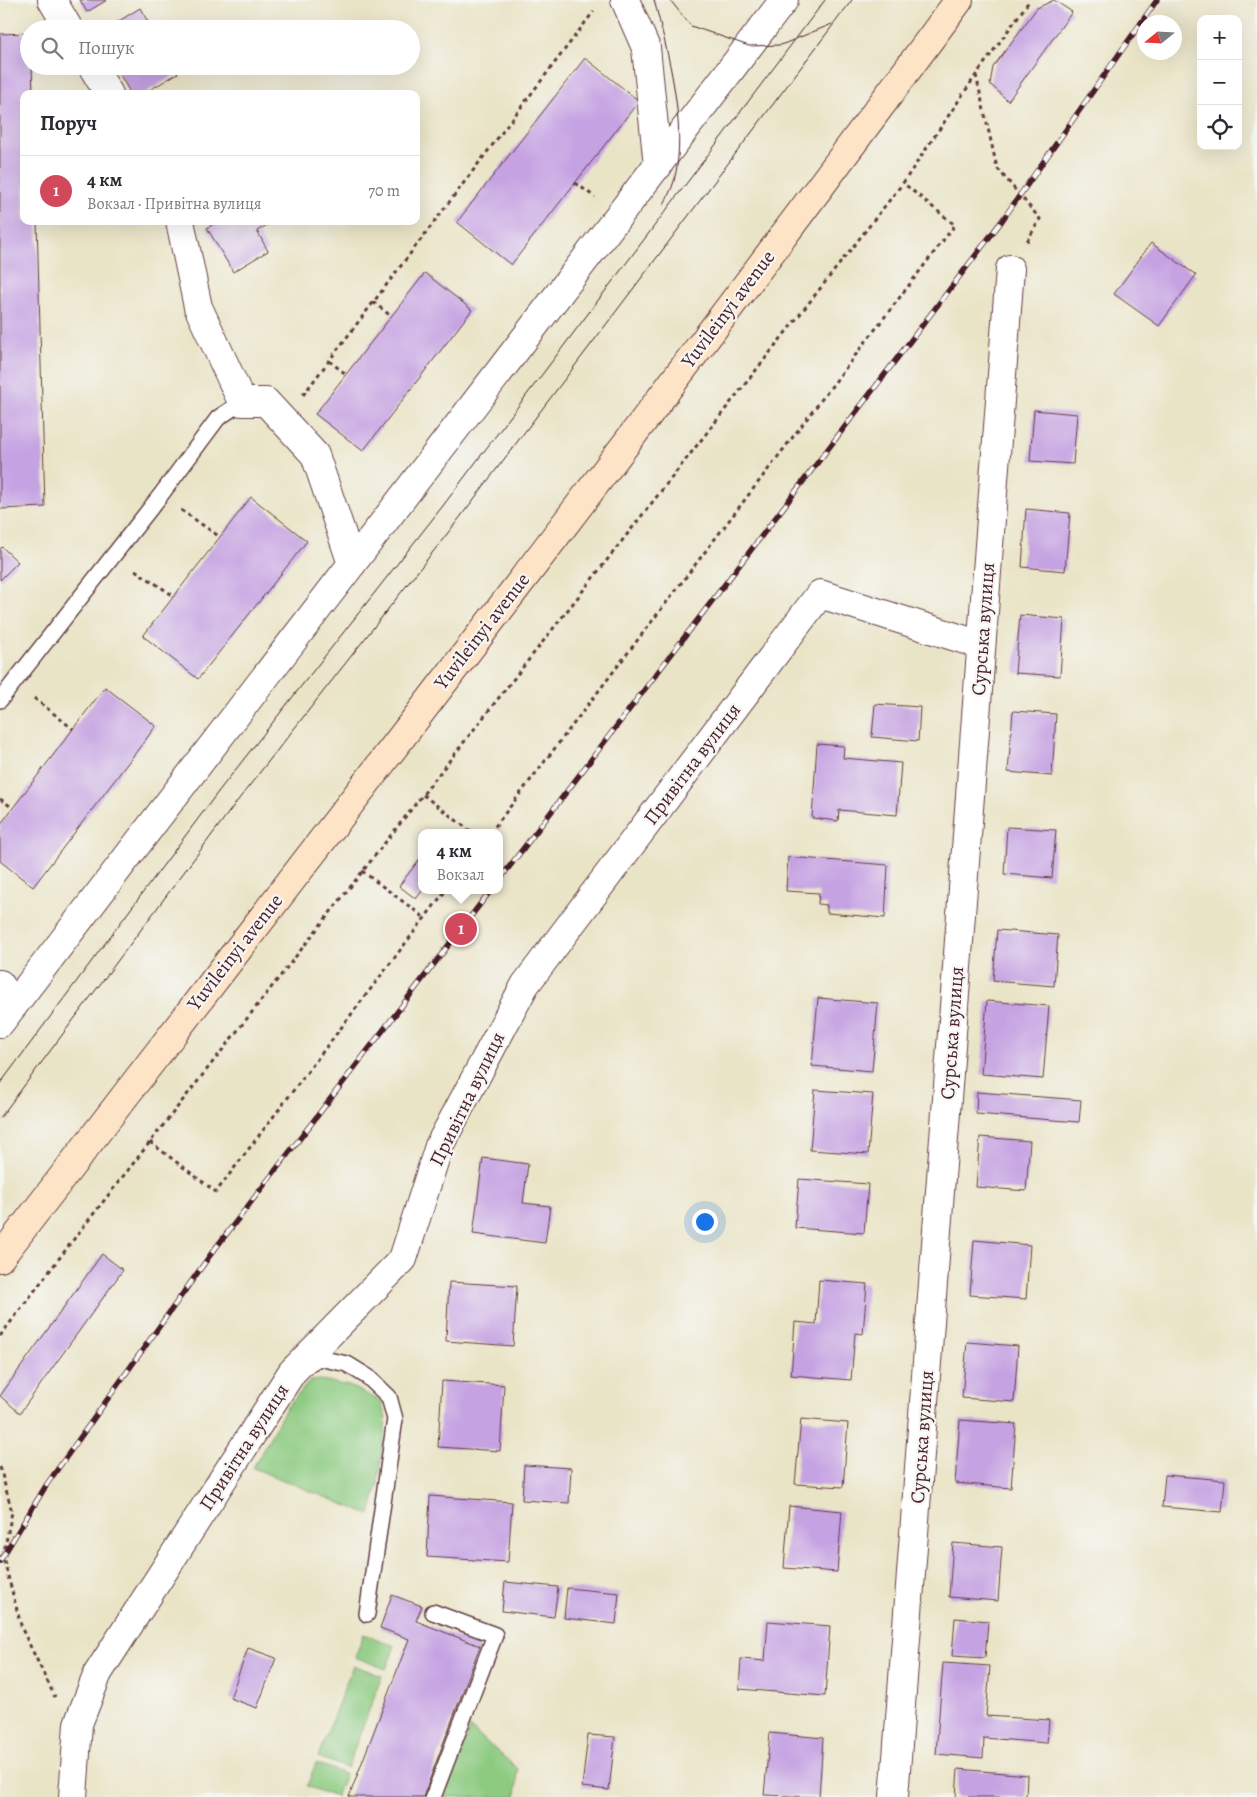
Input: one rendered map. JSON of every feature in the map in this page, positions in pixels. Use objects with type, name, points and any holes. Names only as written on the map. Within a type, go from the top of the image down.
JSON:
[{"type":"main road","name":"Yuvileinyi avenue","points":[[0,1258],[537,561],[822,185],[959,0]]},
{"type":"street","points":[[52,0],[64,20]]},
{"type":"street","points":[[625,0],[646,48],[658,166]]},
{"type":"street","points":[[4,1004],[352,564],[784,0]]},
{"type":"street","points":[[97,75],[107,90]]},
{"type":"street","points":[[181,225],[198,307],[242,402],[266,402],[315,455],[352,564]]},
{"type":"street","name":"Сурська вулиця","points":[[894,1797],[1010,269]]},
{"type":"street","name":"Привітна вулиця","points":[[73,1797],[78,1724],[98,1673],[292,1372],[403,1259],[439,1146],[525,986],[820,594],[981,645]]},
{"type":"lane","points":[[0,700],[160,496],[218,418],[242,402]]},
{"type":"lane","points":[[292,1372],[319,1358],[346,1364],[368,1376],[390,1397],[395,1418],[367,1614]]},
{"type":"lane","points":[[433,1612],[495,1636],[433,1797]]},
{"type":"path","points":[[0,1336],[150,1142],[903,184],[976,75],[1030,0]]},
{"type":"path","points":[[284,421],[596,8]]},
{"type":"path","points":[[976,75],[997,168],[1040,219],[1010,269]]},
{"type":"path","points":[[493,829],[955,225],[903,184]]},
{"type":"path","points":[[373,302],[391,316]]},
{"type":"path","points":[[328,361],[346,374]]},
{"type":"path","points":[[160,496],[220,537]]},
{"type":"path","points":[[114,555],[174,596]]},
{"type":"path","points":[[14,682],[73,729]]},
{"type":"path","points":[[423,795],[468,829]]},
{"type":"path","points":[[0,799],[13,808]]},
{"type":"path","points":[[362,872],[425,918]]},
{"type":"path","points":[[150,1142],[216,1192],[443,894]]},
{"type":"path","points":[[0,1467],[12,1512],[2,1557],[22,1629],[55,1697],[78,1724]]},
{"type":"green space","points":[[321,1380],[349,1386],[381,1401],[386,1419],[378,1483],[370,1515],[253,1468],[286,1408],[310,1381]]},
{"type":"green space","points":[[364,1634],[395,1646],[386,1669],[355,1657]]},
{"type":"green space","points":[[353,1665],[382,1676],[347,1768],[318,1757]]},
{"type":"green space","points":[[470,1728],[518,1769],[516,1797],[444,1797]]},
{"type":"green space","points":[[316,1763],[345,1774],[336,1797],[307,1786]]},
{"type":"building","points":[[80,0],[107,0],[87,12]]},
{"type":"building","points":[[1054,0],[1072,12],[1008,101],[990,84],[993,67],[1037,8]]},
{"type":"building","points":[[140,8],[147,20],[121,20]]},
{"type":"building","points":[[20,33],[20,75],[32,75],[33,90],[20,90],[20,225],[37,225],[45,507],[0,509],[0,34]]},
{"type":"building","points":[[585,58],[639,101],[511,265],[457,222]]},
{"type":"building","points":[[120,75],[175,75],[150,90],[129,90]]},
{"type":"building","points":[[212,225],[267,225],[257,231],[268,251],[233,272],[207,228]]},
{"type":"building","points":[[1151,243],[1196,275],[1159,326],[1114,294]]},
{"type":"building","points":[[425,273],[472,310],[363,451],[315,414]]},
{"type":"building","points":[[1034,410],[1077,414],[1073,464],[1030,461]]},
{"type":"building","points":[[251,497],[307,541],[198,679],[143,636]]},
{"type":"building","points":[[1026,509],[1070,513],[1065,571],[1022,567]]},
{"type":"building","points":[[2,547],[18,562],[0,580],[0,549]]},
{"type":"building","points":[[1020,615],[1064,619],[1060,676],[1015,673]]},
{"type":"building","points":[[105,687],[156,726],[33,887],[0,861],[0,825]]},
{"type":"building","points":[[875,704],[920,707],[918,741],[872,737]]},
{"type":"building","points":[[1013,711],[1056,714],[1052,776],[1008,772]]},
{"type":"building","points":[[817,744],[844,746],[843,758],[901,763],[897,815],[839,810],[838,821],[812,818]]},
{"type":"building","points":[[1007,827],[1056,830],[1052,878],[1004,874]]},
{"type":"building","points":[[788,857],[888,865],[885,918],[827,913],[827,905],[818,904],[819,893],[786,891]]},
{"type":"building","points":[[418,861],[418,894],[420,894],[416,899],[399,886]]},
{"type":"building","points":[[997,930],[1058,935],[1054,986],[993,981]]},
{"type":"building","points":[[818,998],[878,1003],[872,1071],[812,1066]]},
{"type":"building","points":[[987,1001],[1049,1006],[1043,1079],[981,1074]]},
{"type":"building","points":[[815,1090],[873,1094],[868,1154],[810,1150]]},
{"type":"building","points":[[977,1092],[1081,1100],[1079,1122],[976,1114]]},
{"type":"building","points":[[980,1137],[1030,1141],[1026,1191],[976,1187]]},
{"type":"building","points":[[483,1158],[528,1164],[523,1203],[550,1206],[545,1243],[473,1234]]},
{"type":"building","points":[[799,1179],[868,1184],[864,1233],[795,1228]]},
{"type":"building","points":[[974,1240],[1030,1245],[1026,1299],[970,1295]]},
{"type":"building","points":[[102,1254],[123,1270],[20,1413],[0,1396]]},
{"type":"building","points":[[819,1280],[867,1284],[863,1334],[855,1333],[851,1380],[791,1375],[795,1322],[816,1324]]},
{"type":"building","points":[[449,1282],[517,1286],[513,1346],[446,1341]]},
{"type":"building","points":[[967,1342],[1018,1346],[1014,1402],[962,1398]]},
{"type":"building","points":[[442,1381],[504,1385],[500,1451],[438,1447]]},
{"type":"building","points":[[801,1419],[848,1423],[843,1487],[795,1484]]},
{"type":"building","points":[[960,1420],[1016,1424],[1011,1488],[955,1483]]},
{"type":"building","points":[[524,1465],[571,1468],[569,1503],[522,1500]]},
{"type":"building","points":[[1165,1475],[1225,1480],[1222,1512],[1162,1507]]},
{"type":"building","points":[[430,1496],[512,1502],[508,1562],[427,1557]]},
{"type":"building","points":[[789,1506],[842,1511],[837,1572],[784,1568]]},
{"type":"building","points":[[953,1543],[1002,1547],[998,1601],[949,1597]]},
{"type":"building","points":[[505,1582],[558,1587],[554,1617],[502,1611]]},
{"type":"building","points":[[567,1588],[619,1593],[616,1624],[564,1618]]},
{"type":"building","points":[[392,1595],[422,1606],[416,1621],[480,1646],[423,1797],[349,1797],[409,1639],[380,1628]]},
{"type":"building","points":[[955,1618],[988,1621],[985,1658],[952,1656]]},
{"type":"building","points":[[768,1621],[830,1626],[825,1696],[739,1689],[741,1659],[765,1661]]},
{"type":"building","points":[[248,1648],[276,1658],[257,1708],[230,1698]]},
{"type":"building","points":[[943,1663],[990,1666],[986,1716],[1049,1720],[1047,1743],[984,1738],[983,1758],[936,1754]]},
{"type":"building","points":[[770,1733],[823,1738],[819,1797],[764,1795]]},
{"type":"building","points":[[588,1735],[615,1737],[609,1790],[582,1787]]},
{"type":"building","points":[[958,1769],[1027,1775],[1026,1797],[956,1797]]},
{"type":"tram line","points":[[654,0],[670,66],[678,114],[678,160],[674,181],[664,205]]},
{"type":"tram line","points":[[670,0],[691,26],[749,46],[781,45],[832,24]]},
{"type":"tram line","points":[[0,1084],[218,792],[442,507],[825,0]]},
{"type":"tram line","points":[[0,1118],[235,804],[458,520],[852,0]]},
{"type":"railway","points":[[503,875],[1001,222],[1157,0]]},
{"type":"railway","points":[[0,1561],[47,1484],[211,1254],[488,894]]},
{"type":"place","name":"4 км","points":[[461,929]]}]
